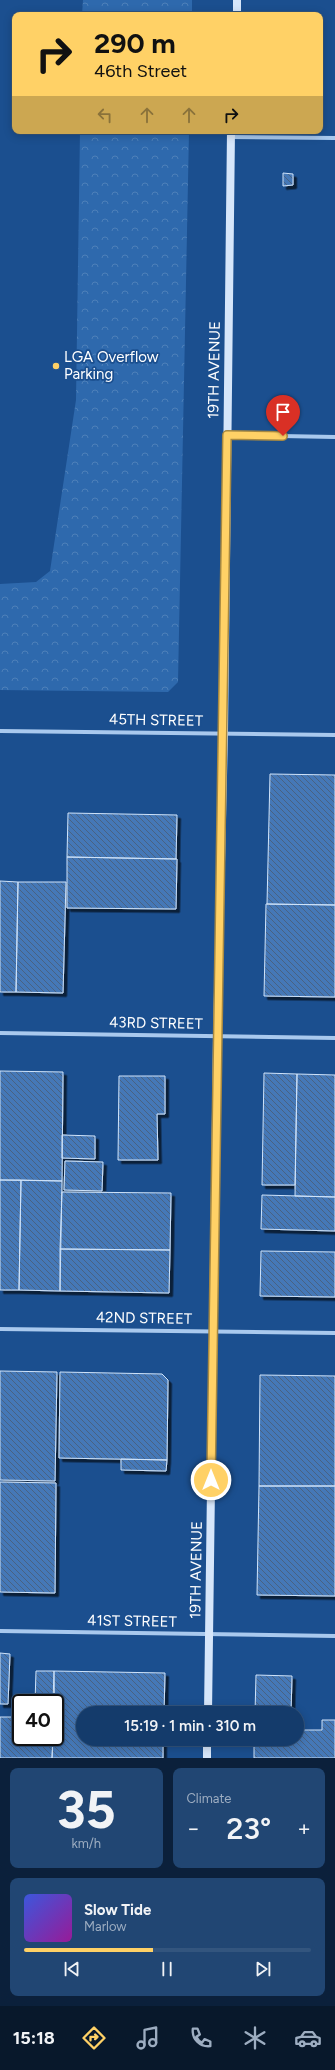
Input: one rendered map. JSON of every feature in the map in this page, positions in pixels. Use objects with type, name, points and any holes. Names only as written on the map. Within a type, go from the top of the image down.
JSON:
[{"type":"street","points":[[237,0],[237,12]]},
{"type":"street","points":[[231,134],[335,138]]},
{"type":"street","name":"19TH AVENUE","points":[[208,1706],[212,1331],[224,733],[231,134]]},
{"type":"street","points":[[227,435],[335,437]]},
{"type":"street","name":"45TH STREET","points":[[0,731],[335,735]]},
{"type":"street","name":"43RD STREET","points":[[0,1033],[335,1038]]},
{"type":"street","name":"42ND STREET","points":[[0,1329],[335,1333]]},
{"type":"street","name":"41ST STREET","points":[[0,1631],[335,1636]]},
{"type":"street","points":[[207,1746],[207,1758]]},
{"type":"green space","points":[[83,0],[192,0],[192,12],[82,12]]},
{"type":"green space","points":[[80,134],[189,134],[178,682],[168,692],[0,690],[0,584],[36,582],[50,571],[76,400]]},
{"type":"building","points":[[283,173],[293,174],[293,185],[283,186]]},
{"type":"building","points":[[270,774],[335,775],[335,905],[267,904]]},
{"type":"building","points":[[68,813],[177,815],[176,859],[67,857]]},
{"type":"building","points":[[67,857],[177,859],[176,909],[67,908]]},
{"type":"building","points":[[0,881],[18,882],[16,992],[0,992]]},
{"type":"building","points":[[18,882],[66,882],[63,993],[16,992]]},
{"type":"building","points":[[266,904],[335,905],[335,997],[264,996]]},
{"type":"building","points":[[0,1071],[63,1072],[62,1181],[0,1180]]},
{"type":"building","points":[[264,1073],[297,1074],[295,1185],[262,1185]]},
{"type":"building","points":[[297,1074],[335,1075],[335,1197],[295,1196]]},
{"type":"building","points":[[119,1076],[165,1076],[165,1114],[157,1114],[158,1160],[118,1160]]},
{"type":"building","points":[[62,1135],[95,1136],[95,1159],[62,1158]]},
{"type":"building","points":[[65,1161],[103,1162],[102,1191],[64,1190]]},
{"type":"building","points":[[0,1180],[21,1180],[19,1290],[0,1290]]},
{"type":"building","points":[[21,1180],[62,1181],[60,1291],[19,1290]]},
{"type":"building","points":[[62,1192],[171,1193],[170,1250],[60,1249]]},
{"type":"building","points":[[262,1195],[335,1197],[335,1231],[261,1229]]},
{"type":"building","points":[[60,1249],[170,1250],[169,1293],[60,1291]]},
{"type":"building","points":[[261,1251],[335,1252],[335,1297],[260,1296]]},
{"type":"building","points":[[0,1371],[57,1372],[55,1481],[0,1480]]},
{"type":"building","points":[[60,1372],[162,1374],[168,1380],[167,1460],[59,1458]]},
{"type":"building","points":[[260,1375],[335,1376],[335,1486],[259,1486]]},
{"type":"building","points":[[121,1459],[167,1460],[166,1471],[121,1470]]},
{"type":"building","points":[[0,1482],[56,1483],[55,1593],[0,1592]]},
{"type":"building","points":[[259,1486],[335,1486],[335,1596],[257,1595]]},
{"type":"building","points":[[0,1653],[10,1654],[8,1704],[0,1704]]},
{"type":"building","points":[[36,1671],[54,1671],[53,1694],[35,1694]]},
{"type":"building","points":[[54,1671],[165,1673],[164,1706],[76,1706],[76,1746],[163,1746],[163,1758],[52,1758],[53,1746],[64,1746],[64,1694],[54,1694]]},
{"type":"building","points":[[256,1675],[292,1676],[291,1706],[255,1706]]},
{"type":"building","points":[[0,1717],[12,1717],[12,1746],[53,1746],[52,1758],[0,1758]]},
{"type":"building","points":[[322,1720],[335,1720],[335,1758],[254,1758],[254,1746],[304,1746],[304,1730],[322,1730]]},
{"type":"place","name":"LGA Overflow Parking","points":[[56,366]]},
{"type":"route","points":[[211,1480],[217,1036],[224,733],[227,435],[283,436]]}]
